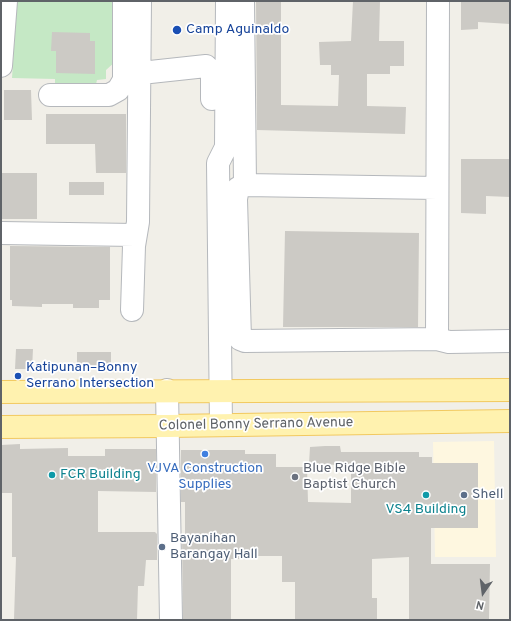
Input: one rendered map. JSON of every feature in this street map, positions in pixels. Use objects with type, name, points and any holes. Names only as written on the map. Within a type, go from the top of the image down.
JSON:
[{"type":"main road","points":[[1,392],[167,390],[510,390]]},
{"type":"main road","name":"Colonel Bonny Serrano Avenue","points":[[1,427],[510,421]]},
{"type":"street","points":[[1,66],[6,1]]},
{"type":"street","points":[[50,95],[109,95],[118,90],[124,80],[124,1]]},
{"type":"street","points":[[132,310],[135,235],[138,222],[140,1]]},
{"type":"street","points":[[218,163],[226,147],[227,1]]},
{"type":"street","points":[[243,1],[245,185]]},
{"type":"street","points":[[437,339],[438,1]]},
{"type":"street","points":[[140,73],[202,66],[210,68],[212,76],[212,147],[218,163],[222,425]]},
{"type":"street","points":[[437,188],[245,185],[238,188],[236,199],[240,339],[246,341],[437,339],[448,342],[510,342]]},
{"type":"street","points":[[1,233],[135,235]]},
{"type":"street","points":[[167,390],[171,620]]},
{"type":"shaded area","points":[[494,441],[496,557],[435,557],[433,442]]},
{"type":"green space","points":[[17,1],[116,1],[116,61],[106,70],[106,79],[97,80],[96,84],[55,84],[55,79],[12,78]]},
{"type":"building","points":[[256,1],[281,1],[281,105],[338,106],[339,75],[331,75],[331,65],[320,65],[319,42],[351,41],[353,1],[380,1],[379,41],[404,41],[404,66],[390,66],[390,74],[367,74],[367,106],[406,107],[405,134],[257,130]]},
{"type":"building","points":[[461,1],[510,1],[510,24],[478,22],[478,29],[461,30]]},
{"type":"building","points":[[52,32],[90,33],[90,41],[95,41],[95,74],[56,73],[56,51],[51,51]]},
{"type":"building","points":[[4,90],[31,90],[32,120],[4,120]]},
{"type":"building","points":[[46,114],[126,114],[126,173],[96,173],[95,144],[46,144]]},
{"type":"building","points":[[461,159],[510,159],[510,197],[486,196],[486,214],[461,213]]},
{"type":"building","points":[[1,173],[37,173],[37,219],[1,219]]},
{"type":"building","points":[[69,182],[104,182],[104,195],[69,195]]},
{"type":"building","points":[[285,231],[419,233],[418,327],[283,327]]},
{"type":"building","points":[[10,246],[110,247],[110,300],[99,300],[99,308],[73,308],[73,304],[42,304],[42,307],[12,306],[12,300],[10,300]]},
{"type":"building","points":[[16,349],[33,349],[32,369],[15,369]]},
{"type":"building","points":[[77,352],[111,352],[111,369],[77,369]]},
{"type":"building","points":[[20,444],[20,449],[68,448],[68,456],[105,456],[105,449],[156,449],[156,492],[98,491],[98,532],[155,532],[157,534],[157,560],[146,560],[144,586],[138,586],[137,620],[14,619],[16,557],[12,557],[12,493],[1,493],[1,445]]},
{"type":"building","points":[[340,446],[341,452],[419,452],[419,457],[432,457],[432,463],[478,463],[478,528],[431,528],[431,564],[490,564],[489,620],[409,620],[409,557],[372,559],[372,598],[377,598],[377,620],[295,620],[295,582],[282,582],[282,556],[246,556],[246,559],[231,559],[231,620],[183,620],[182,534],[185,534],[185,502],[181,502],[181,450],[245,450],[245,454],[276,454],[276,467],[307,467],[308,502],[351,503],[351,470],[342,470],[342,465],[309,464],[310,447]]},
{"type":"place","name":"Camp Aguinaldo","points":[[177,30]]},
{"type":"place","name":"Katipunan–Bonny Serrano Intersection","points":[[18,376]]},
{"type":"place","name":"VJVA Construction Supplies","points":[[205,454]]},
{"type":"place","name":"FCR Building","points":[[52,475]]},
{"type":"place","name":"Blue Ridge Bible Baptist Church","points":[[295,477]]},
{"type":"place","name":"VS4 Building","points":[[426,495]]},
{"type":"place","name":"Shell","points":[[464,495]]},
{"type":"place","name":"Bayanihan Barangay Hall","points":[[162,547]]}]
